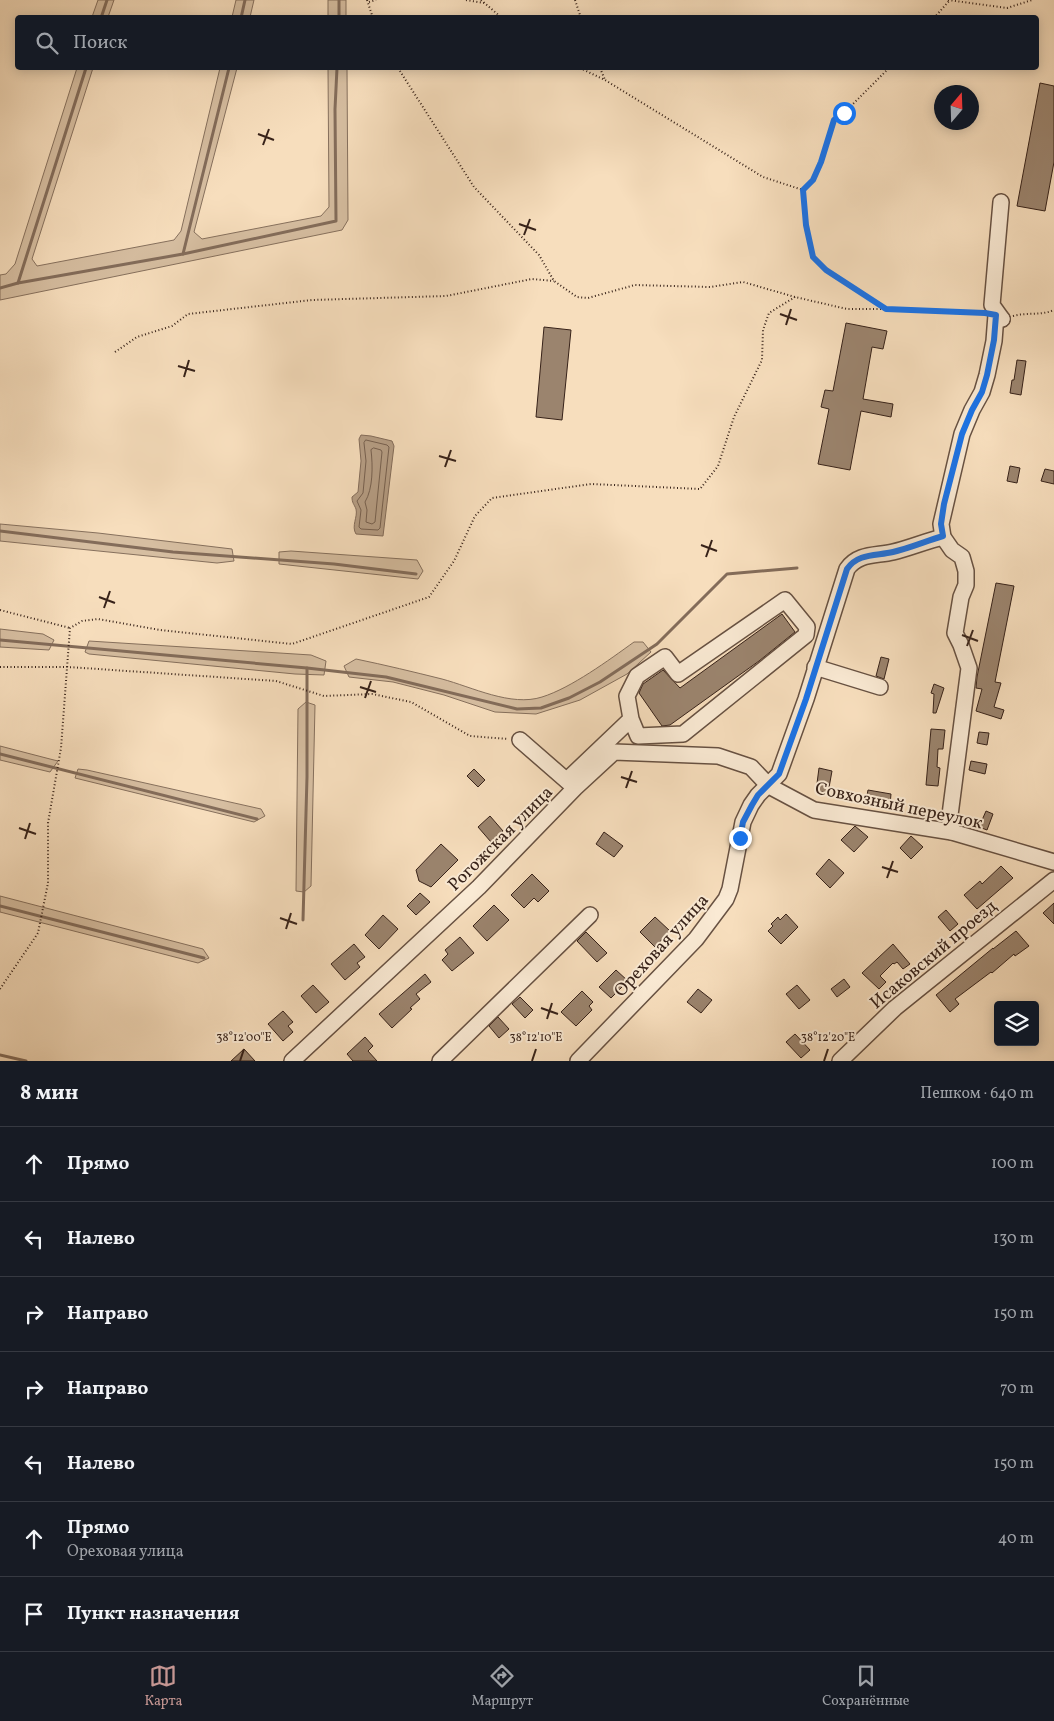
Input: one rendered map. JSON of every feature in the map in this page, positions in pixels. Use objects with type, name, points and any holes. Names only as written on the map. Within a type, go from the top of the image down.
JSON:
[{"type":"street","points":[[952,832],[950,815],[968,668],[955,633],[961,597],[966,584],[966,571],[962,557],[952,550],[943,536],[941,524],[944,504],[962,434],[982,392],[987,375],[999,317],[992,305],[1001,202]]},
{"type":"street","name":"Ореховая улица","points":[[578,1061],[696,938],[726,900],[730,889],[743,822],[758,795],[779,774],[847,569],[852,562],[860,558],[893,552],[943,536]]},
{"type":"street","points":[[784,600],[807,627],[806,635],[683,734],[638,736],[631,719],[628,696],[637,676],[665,657],[678,674],[784,600]]},
{"type":"street","points":[[815,667],[880,687]]},
{"type":"street","points":[[520,740],[571,784],[631,719]]},
{"type":"street","name":"Рогожская улица","points":[[292,1061],[479,888],[571,784],[614,752],[718,756],[750,767],[769,786]]},
{"type":"street","name":"Совхозный переулок","points":[[769,786],[814,810],[952,832],[1054,862]]},
{"type":"street","name":"Исаковский проезд","points":[[840,1061],[895,1008],[1054,880]]},
{"type":"street","points":[[440,1061],[590,915]]},
{"type":"path","points":[[372,15],[368,1],[376,0]]},
{"type":"path","points":[[466,0],[484,4]]},
{"type":"path","points":[[481,0],[498,15]]},
{"type":"path","points":[[575,0],[581,15]]},
{"type":"path","points":[[936,15],[948,0],[1007,8],[1032,0]]},
{"type":"path","points":[[399,70],[474,187],[539,255],[554,281],[577,297],[588,298],[635,285],[710,288],[743,282],[847,309],[985,313],[999,317],[1021,314],[1044,314],[1054,310]]},
{"type":"path","points":[[584,70],[605,80],[764,177],[803,190]]},
{"type":"path","points":[[601,70],[605,80]]},
{"type":"path","points":[[886,309],[826,270],[813,257],[806,225],[803,190],[813,180],[821,162],[834,120],[844,113],[887,70]]},
{"type":"path","points":[[115,352],[137,338],[172,326],[188,314],[312,300],[446,296],[532,279],[554,281]]},
{"type":"path","points":[[0,610],[70,628],[82,621],[98,619],[160,630],[292,644],[429,597],[454,561],[475,516],[492,498],[591,484],[700,489],[718,466],[734,417],[762,360],[763,330],[769,313],[795,297]]},
{"type":"path","points":[[0,989],[38,933],[48,883],[48,823],[62,748],[70,628]]},
{"type":"path","points":[[0,667],[68,667],[276,681],[324,696],[372,694],[411,702],[470,736],[520,740]]},
{"type":"shaded area","points":[[98,0],[114,0],[109,15],[93,15]]},
{"type":"shaded area","points":[[236,0],[254,0],[250,15],[232,15]]},
{"type":"shaded area","points":[[328,0],[346,0],[346,15],[328,15]]},
{"type":"shaded area","points":[[76,70],[92,70],[32,259],[37,266],[174,240],[181,231],[220,70],[236,70],[194,232],[202,239],[321,216],[329,207],[328,70],[347,70],[348,220],[342,230],[0,300],[0,275],[6,274],[15,264]]},
{"type":"shaded area","points":[[0,524],[98,533],[232,549],[234,561],[217,563],[0,541]]},
{"type":"shaded area","points":[[291,551],[417,560],[423,571],[418,579],[279,564],[279,552]]},
{"type":"shaded area","points":[[0,629],[43,634],[54,640],[49,650],[0,647]]},
{"type":"shaded area","points":[[89,641],[311,655],[326,661],[324,675],[295,674],[89,654],[85,652]]},
{"type":"shaded area","points":[[634,642],[643,642],[651,652],[627,674],[580,700],[536,714],[495,712],[444,695],[393,682],[349,677],[344,666],[356,659],[442,679],[492,695],[518,700],[542,697],[565,687],[590,673]]},
{"type":"shaded area","points":[[306,702],[315,705],[311,886],[304,892],[296,891],[298,709]]},
{"type":"shaded area","points":[[0,746],[58,761],[50,772],[0,760]]},
{"type":"shaded area","points":[[78,769],[261,809],[265,816],[254,822],[75,778]]},
{"type":"shaded area","points":[[0,896],[203,949],[209,958],[198,963],[0,912]]},
{"type":"water","points":[[361,435],[392,441],[394,446],[383,536],[356,534],[355,531],[356,509],[352,497],[358,492],[361,461],[359,439]]},
{"type":"building","points":[[1040,83],[1054,86],[1054,162],[1045,211],[1017,206]]},
{"type":"building","points":[[846,323],[887,331],[883,349],[872,347],[863,399],[893,404],[891,417],[861,411],[850,470],[818,464],[829,409],[821,407],[825,390],[833,391]]},
{"type":"building","points":[[544,327],[571,330],[562,420],[536,417]]},
{"type":"building","points":[[1017,360],[1026,361],[1021,395],[1010,393]]},
{"type":"building","points":[[1010,466],[1020,468],[1017,483],[1007,481]]},
{"type":"building","points":[[1045,469],[1054,471],[1054,484],[1041,481]]},
{"type":"building","points":[[996,583],[1014,586],[995,682],[1001,683],[994,707],[1004,710],[1001,719],[976,711],[982,689],[976,688],[977,677]]},
{"type":"building","points":[[782,614],[795,632],[759,661],[670,725],[662,726],[639,693],[643,684],[663,670],[680,688]]},
{"type":"building","points":[[881,657],[889,659],[884,679],[876,676]]},
{"type":"building","points":[[934,684],[944,688],[936,713],[933,713],[934,694],[931,693]]},
{"type":"building","points":[[931,729],[945,730],[943,749],[938,749],[937,767],[940,768],[938,786],[926,785]]},
{"type":"building","points":[[979,732],[989,733],[987,745],[977,743]]},
{"type":"building","points":[[971,761],[987,764],[985,774],[969,770]]},
{"type":"building","points":[[819,768],[832,771],[828,793],[816,791]]},
{"type":"building","points":[[474,769],[485,780],[478,787],[467,776]]},
{"type":"building","points":[[868,790],[891,794],[890,805],[866,801]]},
{"type":"building","points":[[986,811],[993,814],[987,830],[979,827]]},
{"type":"building","points":[[490,816],[503,831],[491,842],[478,827]]},
{"type":"building","points":[[855,826],[868,837],[854,852],[841,840]]},
{"type":"building","points":[[604,832],[623,846],[614,857],[596,844]]},
{"type":"building","points":[[911,836],[923,847],[911,859],[900,848]]},
{"type":"building","points":[[441,844],[458,860],[431,887],[419,881],[416,870]]},
{"type":"building","points":[[829,859],[844,873],[830,888],[816,874]]},
{"type":"building","points":[[1001,866],[1013,878],[977,909],[964,895],[980,881],[982,884]]},
{"type":"building","points":[[532,874],[549,891],[538,902],[534,898],[524,908],[511,895]]},
{"type":"building","points":[[420,893],[430,902],[416,915],[407,906]]},
{"type":"building","points":[[1054,903],[1054,924],[1043,913]]},
{"type":"building","points":[[494,905],[509,920],[487,941],[473,926]]},
{"type":"building","points":[[946,910],[958,924],[950,931],[938,917]]},
{"type":"building","points":[[786,914],[798,927],[781,944],[768,931],[773,926],[771,924],[778,917],[780,920]]},
{"type":"building","points":[[383,915],[398,929],[379,949],[365,935]]},
{"type":"building","points":[[655,917],[670,931],[655,947],[640,932]]},
{"type":"building","points":[[1016,931],[1029,946],[1015,956],[1014,954],[992,973],[955,999],[959,1004],[950,1012],[936,995]]},
{"type":"building","points":[[586,932],[607,953],[597,962],[577,941]]},
{"type":"building","points":[[460,937],[474,953],[452,971],[442,960],[448,954],[445,950]]},
{"type":"building","points":[[354,944],[365,957],[357,963],[360,967],[345,980],[331,964]]},
{"type":"building","points":[[893,944],[910,964],[903,969],[897,962],[893,963],[880,976],[886,982],[879,989],[862,973]]},
{"type":"building","points":[[616,970],[628,981],[611,998],[599,987]]},
{"type":"building","points":[[425,974],[431,982],[416,994],[420,999],[392,1028],[379,1014]]},
{"type":"building","points":[[844,979],[850,987],[837,997],[831,989]]},
{"type":"building","points":[[313,985],[329,1002],[316,1013],[301,996]]},
{"type":"building","points":[[797,985],[810,1000],[799,1009],[786,994]]},
{"type":"building","points":[[698,989],[712,1000],[701,1013],[687,1002]]},
{"type":"building","points":[[582,991],[593,1002],[589,1006],[592,1010],[576,1026],[561,1012]]},
{"type":"building","points":[[520,997],[533,1010],[525,1018],[512,1004]]},
{"type":"building","points":[[283,1011],[293,1022],[288,1026],[293,1032],[283,1041],[268,1024]]},
{"type":"building","points":[[498,1017],[509,1029],[499,1038],[489,1026]]},
{"type":"building","points":[[795,1034],[810,1050],[801,1058],[786,1042]]},
{"type":"building","points":[[365,1037],[373,1046],[368,1051],[377,1061],[353,1061],[347,1054]]},
{"type":"building","points":[[244,1049],[255,1061],[231,1061]]},
{"type":"waterway","points":[[102,15],[107,0]]},
{"type":"waterway","points":[[242,15],[245,0]]},
{"type":"waterway","points":[[339,0],[339,15]]},
{"type":"waterway","points":[[18,283],[85,70]]},
{"type":"waterway","points":[[183,254],[229,70]]},
{"type":"waterway","points":[[0,288],[18,283],[183,254],[336,221],[335,109],[337,70]]},
{"type":"waterway","points":[[0,531],[173,552],[334,564],[416,574]]},
{"type":"waterway","points":[[0,640],[386,677],[517,709],[541,708],[569,698],[600,682],[657,644],[727,574],[797,568]]},
{"type":"waterway","points":[[303,920],[307,777],[307,668]]},
{"type":"waterway","points":[[0,754],[257,819]]},
{"type":"waterway","points":[[0,906],[204,958]]},
{"type":"waterway","points":[[0,1055],[26,1061]]},
{"type":"route","points":[[740,838],[743,822],[758,795],[779,774],[806,699],[847,569],[852,562],[860,558],[893,552],[943,536],[941,524],[944,504],[962,434],[982,392],[994,340],[996,315],[886,309],[826,270],[813,257],[806,225],[803,190],[813,180],[821,162],[834,120],[844,113]]}]
